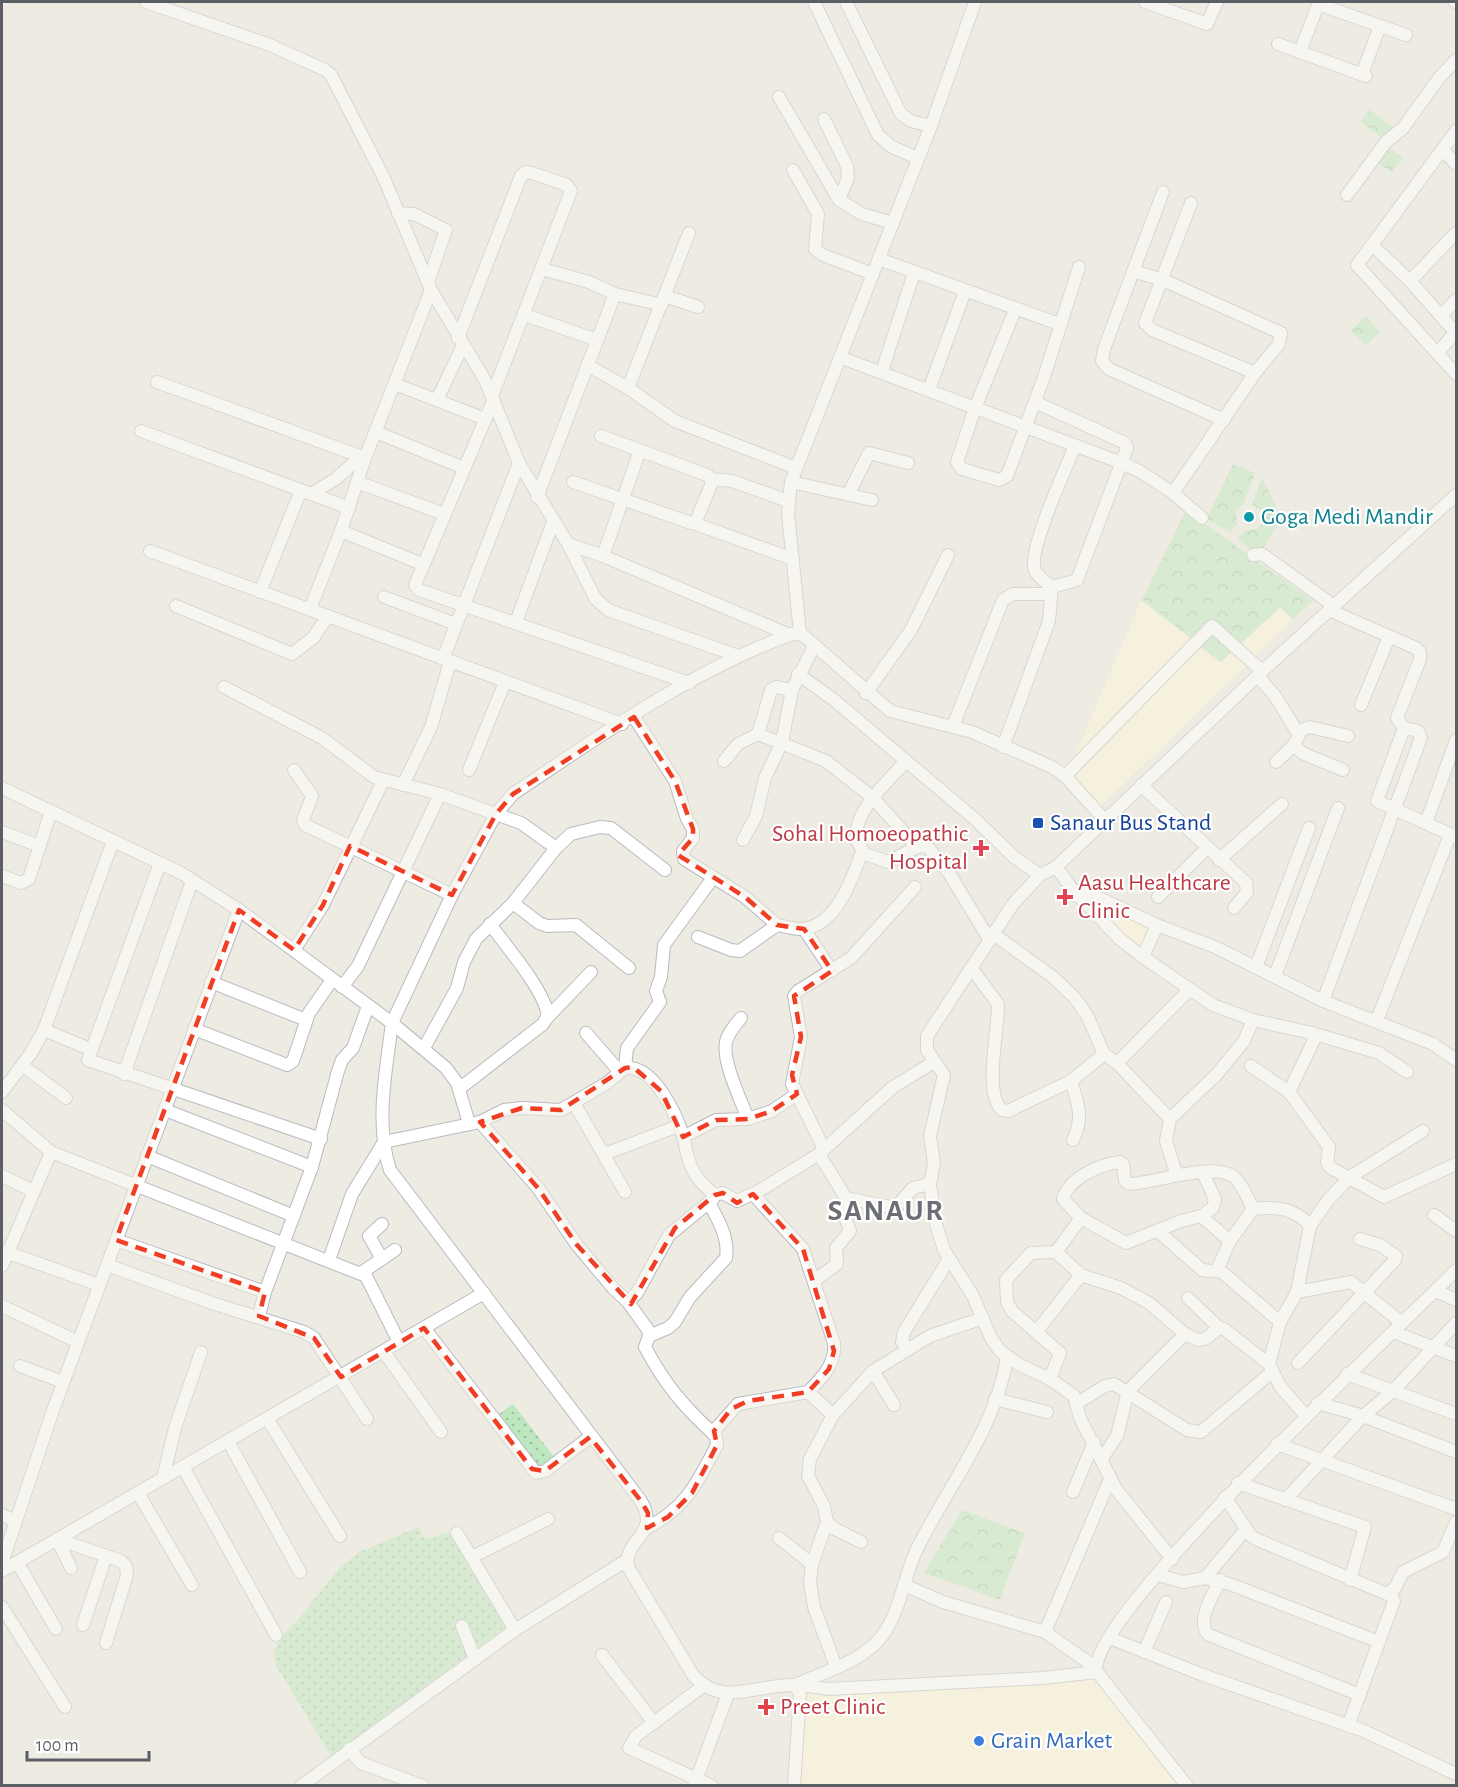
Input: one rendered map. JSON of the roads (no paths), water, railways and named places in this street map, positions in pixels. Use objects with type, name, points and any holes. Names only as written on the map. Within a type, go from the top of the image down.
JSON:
[{"type":"street","points":[[146,2],[270,45],[327,71],[382,176],[430,286],[493,398],[519,463],[537,497],[568,544],[594,598],[608,610],[738,656]]},
{"type":"street","points":[[814,2],[878,135],[892,147],[918,158]]},
{"type":"street","points":[[846,2],[901,114],[910,121],[931,126]]},
{"type":"street","points":[[795,634],[793,559],[788,501],[791,482],[842,358],[931,126],[975,2]]},
{"type":"street","points":[[1145,2],[1207,24],[1217,2]]},
{"type":"street","points":[[1300,52],[1318,3],[1406,35]]},
{"type":"street","points":[[1278,44],[1364,75],[1380,26]]},
{"type":"street","points":[[1347,195],[1386,142],[1403,128],[1439,78],[1456,60]]},
{"type":"street","points":[[778,97],[839,200],[862,214],[893,223]]},
{"type":"street","points":[[824,119],[847,166],[848,178],[839,200]]},
{"type":"street","points":[[1456,131],[1358,261],[1358,269],[1438,352],[1456,374]]},
{"type":"street","points":[[1443,150],[1456,164]]},
{"type":"street","points":[[793,170],[818,214],[815,249],[823,255],[873,274]]},
{"type":"street","points":[[437,400],[461,342],[518,182],[526,172],[570,188],[485,419],[415,585],[419,590],[464,603],[689,683]]},
{"type":"street","points":[[1163,192],[1104,349],[1103,365],[1224,420]]},
{"type":"street","points":[[1191,203],[1163,280],[1148,311],[1145,320],[1147,326],[1256,373]]},
{"type":"street","points":[[310,609],[341,531],[363,457],[376,432],[395,384],[430,286],[446,230],[414,214],[398,213]]},
{"type":"street","points":[[628,388],[688,233]]},
{"type":"street","points":[[1410,280],[1456,233]]},
{"type":"street","points":[[1372,245],[1410,280],[1456,333],[1438,352]]},
{"type":"street","points":[[879,259],[1059,324]]},
{"type":"street","points":[[1015,310],[975,408],[957,462],[962,469],[1005,479],[1026,428],[1079,267]]},
{"type":"street","points":[[542,269],[597,285],[615,294],[699,307]]},
{"type":"street","points":[[1133,271],[1163,280],[1281,333],[1279,344],[1256,373],[1173,493]]},
{"type":"street","points":[[882,371],[914,273]]},
{"type":"street","points":[[929,390],[965,291]]},
{"type":"street","points":[[537,497],[615,294]]},
{"type":"street","points":[[1442,315],[1456,300]]},
{"type":"street","points":[[525,315],[597,340]]},
{"type":"street","points":[[842,358],[882,371],[1122,463],[1141,472],[1173,493],[1202,518]]},
{"type":"street","points":[[587,365],[628,388],[682,425],[796,468]]},
{"type":"street","points":[[157,382],[363,457]]},
{"type":"street","points":[[395,384],[485,419]]},
{"type":"street","points":[[953,726],[1007,596],[1051,591],[1077,580],[1127,448],[1125,443],[1035,402]]},
{"type":"street","points":[[141,431],[349,508]]},
{"type":"street","points":[[376,432],[464,468]]},
{"type":"street","points":[[601,436],[707,475],[711,479],[732,481],[788,501]]},
{"type":"street","points":[[1003,747],[1049,621],[1051,591],[1036,573],[1034,563],[1047,515],[1075,446]]},
{"type":"street","points":[[603,556],[640,450]]},
{"type":"street","points":[[848,495],[869,453],[908,463]]},
{"type":"street","points":[[260,592],[307,491],[337,478],[363,457]]},
{"type":"street","points":[[403,785],[431,727],[456,624],[519,463]]},
{"type":"street","points":[[693,523],[711,479]]},
{"type":"street","points":[[573,482],[793,559]]},
{"type":"street","points":[[791,482],[872,500]]},
{"type":"street","points":[[357,483],[444,514]]},
{"type":"street","points":[[1172,1559],[1147,1530],[1110,1479],[1094,1442],[1080,1418],[1074,1396],[1050,1379],[1007,1358],[991,1338],[983,1318],[950,1259],[936,1224],[930,1184],[934,1163],[931,1126],[944,1082],[942,1070],[927,1050],[927,1036],[972,969],[990,936],[1040,875],[1056,867],[1104,819],[1456,495]]},
{"type":"street","points":[[516,622],[553,522]]},
{"type":"street","points":[[341,531],[422,564]]},
{"type":"street","points":[[568,544],[795,634],[814,646],[866,693],[900,716],[953,726],[1052,767],[1065,776],[1104,819]]},
{"type":"street","points":[[150,551],[622,724]]},
{"type":"street","points":[[1253,555],[1262,554],[1331,608],[1420,652],[1420,659],[1397,718],[1404,728],[1418,731],[1421,738],[1323,1001]]},
{"type":"street","points":[[866,693],[911,630],[948,555]]},
{"type":"street","points":[[384,597],[456,624]]},
{"type":"street","points":[[176,606],[292,654],[313,638],[328,616]]},
{"type":"street","points":[[1065,776],[1212,626],[1260,674],[1298,731],[1299,735],[1294,746],[1276,762]]},
{"type":"street","points":[[301,1785],[515,1630],[627,1560],[647,1528],[648,1513],[641,1501],[395,1179],[386,1157],[383,1098],[392,1023],[452,895],[496,814],[513,794],[689,683],[738,656],[795,634]]},
{"type":"street","points":[[1361,705],[1389,637]]},
{"type":"street","points":[[743,840],[756,816],[765,777],[782,742],[792,690],[814,646]]},
{"type":"street","points":[[798,674],[834,700],[976,820],[1023,865],[1040,875]]},
{"type":"street","points":[[469,770],[505,682]]},
{"type":"street","points":[[224,687],[322,738],[374,777],[440,794],[496,814],[527,827],[556,848]]},
{"type":"street","points":[[758,734],[771,690],[776,687],[792,690]]},
{"type":"street","points":[[634,717],[675,781],[687,819],[693,829],[693,838],[683,851],[684,860],[744,897],[777,924],[804,929],[822,919],[840,903],[851,885],[862,852],[855,833],[858,823],[873,798],[905,762]]},
{"type":"street","points":[[1298,731],[1310,727],[1348,736]]},
{"type":"street","points":[[1377,1020],[1454,836],[1395,812],[1380,804],[1376,797],[1404,728]]},
{"type":"street","points":[[724,761],[738,744],[758,734],[826,761],[873,798],[917,847]]},
{"type":"street","points":[[1426,823],[1456,740]]},
{"type":"street","points":[[1294,746],[1302,753],[1343,770]]},
{"type":"street","points":[[294,770],[312,796],[303,823],[403,874],[452,895]]},
{"type":"street","points":[[294,950],[323,905],[383,781]]},
{"type":"street","points":[[1142,785],[1249,887],[1234,908]]},
{"type":"street","points":[[2,789],[160,863],[192,881],[239,910],[424,1048],[446,1068],[475,1122],[538,1188],[577,1245],[613,1288],[628,1302],[649,1335]]},
{"type":"street","points":[[194,1029],[287,1065],[293,1061],[306,1020],[337,983],[358,966],[440,794]]},
{"type":"street","points":[[1220,860],[1282,804]]},
{"type":"street","points":[[1275,976],[1338,808]]},
{"type":"street","points":[[2,876],[21,884],[26,883],[51,811]]},
{"type":"street","points":[[424,1048],[457,988],[470,949],[490,924],[513,903],[556,848],[571,834],[604,827],[611,828],[665,870]]},
{"type":"street","points":[[1256,967],[1309,828]]},
{"type":"street","points":[[2,832],[39,846]]},
{"type":"street","points":[[2,1092],[44,1030],[113,841]]},
{"type":"street","points":[[862,852],[888,862],[917,847],[927,846],[940,861],[990,936],[1053,977],[1075,998],[1088,1017],[1104,1054],[1117,1063],[1170,1119]]},
{"type":"street","points":[[1158,897],[1207,848]]},
{"type":"street","points":[[160,863],[90,1049],[88,1060],[90,1063],[172,1087],[321,1139]]},
{"type":"street","points":[[1056,867],[1073,890],[1120,939],[1213,1005],[1253,1020],[1312,1033],[1380,1053],[1407,1072]]},
{"type":"street","points":[[622,1070],[627,1048],[660,1002],[656,991],[661,977],[664,945],[712,879]]},
{"type":"street","points":[[124,1074],[192,881]]},
{"type":"street","points":[[814,1281],[837,1264],[836,1248],[849,1233],[843,1212],[846,1198],[822,1151],[797,1094],[792,1076],[801,1037],[794,996],[798,991],[832,971],[860,950],[915,887]]},
{"type":"street","points":[[1073,890],[1095,896],[1157,925],[1215,947],[1323,1001],[1377,1020],[1433,1044],[1456,1060]]},
{"type":"street","points":[[513,903],[547,926],[576,925],[629,968]]},
{"type":"street","points":[[2,1563],[63,1382],[239,910]]},
{"type":"street","points":[[490,924],[531,982],[547,1011],[547,1018]]},
{"type":"street","points":[[698,938],[740,951],[777,924]]},
{"type":"street","points":[[1143,957],[1157,925]]},
{"type":"street","points":[[804,929],[832,971]]},
{"type":"street","points":[[972,969],[998,1004],[993,1074],[999,1107],[1008,1111],[1071,1081],[1104,1054]]},
{"type":"street","points":[[459,1089],[524,1039],[591,972]]},
{"type":"street","points":[[211,982],[306,1020]]},
{"type":"street","points":[[1117,1063],[1189,990]]},
{"type":"street","points":[[259,1316],[265,1292],[312,1167],[338,1071],[342,1060],[353,1048],[368,1006]]},
{"type":"street","points":[[741,1018],[729,1034],[726,1048],[731,1072],[748,1119]]},
{"type":"street","points":[[1176,1173],[1166,1141],[1170,1119],[1217,1074],[1244,1041],[1253,1020]]},
{"type":"street","points":[[44,1030],[90,1049]]},
{"type":"street","points":[[586,1033],[622,1070]]},
{"type":"street","points":[[1289,1092],[1314,1040],[1312,1033]]},
{"type":"street","points":[[628,1302],[637,1293],[669,1235],[686,1219],[723,1193],[737,1201],[753,1194],[822,1151],[892,1087],[934,1062]]},
{"type":"street","points":[[22,1065],[66,1098]]},
{"type":"street","points":[[1251,1066],[1289,1092],[1329,1147],[1329,1166],[1384,1197],[1456,1164]]},
{"type":"street","points":[[329,1260],[352,1194],[384,1142],[475,1122],[504,1110],[522,1108],[561,1110],[607,1083],[622,1070],[633,1067],[641,1071],[667,1100],[681,1131],[694,1173],[712,1199],[726,1240],[726,1258],[690,1297],[675,1322],[668,1328],[649,1335]]},
{"type":"street","points":[[1071,1081],[1081,1114],[1080,1127],[1073,1140]]},
{"type":"street","points":[[605,1154],[716,1120],[748,1119],[772,1111],[797,1094]]},
{"type":"street","points":[[574,1103],[625,1192]]},
{"type":"street","points":[[2,1110],[51,1152],[361,1273],[372,1282],[399,1342]]},
{"type":"street","points":[[165,1110],[312,1167]]},
{"type":"street","points":[[1077,1404],[1110,1384],[1128,1391],[1188,1430],[1202,1432],[1270,1368],[1280,1322],[1297,1292],[1310,1227],[1329,1199],[1350,1177],[1423,1131]]},
{"type":"street","points":[[2,1266],[6,1252],[51,1152]]},
{"type":"street","points":[[147,1156],[294,1216]]},
{"type":"street","points":[[1203,1173],[1215,1204],[1201,1216],[1181,1221],[1126,1244],[1081,1218],[1065,1203],[1064,1195],[1092,1170],[1120,1162],[1124,1164],[1125,1181],[1129,1184],[1176,1173],[1203,1173],[1228,1174],[1236,1179],[1253,1209]]},
{"type":"street","points":[[2,1176],[33,1191]]},
{"type":"street","points":[[846,1198],[895,1208],[913,1188],[930,1184]]},
{"type":"street","points":[[712,1433],[738,1404],[808,1392],[829,1369],[834,1351],[803,1249],[753,1194]]},
{"type":"street","points":[[1253,1209],[1282,1208],[1299,1215],[1310,1227]]},
{"type":"street","points":[[1217,1270],[1230,1241],[1253,1209]]},
{"type":"street","points":[[1434,1215],[1456,1231]]},
{"type":"street","points":[[1201,1216],[1230,1241]]},
{"type":"street","points":[[1056,1252],[1081,1218]]},
{"type":"street","points":[[382,1224],[369,1236],[382,1259]]},
{"type":"street","points":[[1158,1231],[1202,1270],[1217,1270],[1280,1322]]},
{"type":"street","points":[[1298,1363],[1396,1259],[1384,1247],[1360,1239]]},
{"type":"street","points":[[116,1240],[265,1292]]},
{"type":"street","points":[[361,1273],[395,1250]]},
{"type":"street","points":[[6,1252],[99,1285]]},
{"type":"street","points":[[1050,1379],[1060,1353],[1012,1311],[1007,1302],[1006,1280],[1031,1253],[1056,1252],[1081,1275],[1121,1288],[1149,1303],[1185,1334],[1198,1340],[1205,1339],[1219,1328]]},
{"type":"street","points":[[907,1348],[902,1342],[904,1332],[950,1259]]},
{"type":"street","points":[[108,1265],[215,1304],[304,1332],[314,1338],[367,1419]]},
{"type":"street","points":[[1096,1670],[1110,1638],[1158,1575],[1225,1497],[1347,1374],[1398,1328],[1456,1270]]},
{"type":"street","points":[[1036,1332],[1081,1275]]},
{"type":"street","points":[[1297,1292],[1344,1281],[1358,1285],[1398,1328],[1456,1356]]},
{"type":"street","points":[[1436,1291],[1456,1300]]},
{"type":"street","points":[[2,1571],[268,1420],[484,1293]]},
{"type":"street","points":[[1188,1298],[1219,1328],[1270,1368],[1306,1416]]},
{"type":"street","points":[[2,1306],[78,1342]]},
{"type":"street","points":[[836,1667],[814,1607],[810,1582],[812,1564],[826,1522],[824,1506],[808,1476],[807,1468],[833,1415],[873,1371],[907,1348],[930,1336],[983,1318]]},
{"type":"street","points":[[1286,1500],[1363,1416],[1393,1391],[1456,1323]]},
{"type":"street","points":[[424,1328],[536,1473],[545,1471],[590,1437]]},
{"type":"street","points":[[1101,1460],[1121,1426],[1128,1391],[1185,1334]]},
{"type":"street","points":[[647,1528],[668,1517],[692,1493],[717,1445],[716,1436],[683,1407],[668,1387],[645,1347],[649,1335]]},
{"type":"street","points":[[163,1478],[175,1428],[201,1352]]},
{"type":"street","points":[[384,1352],[441,1432]]},
{"type":"street","points":[[795,1685],[847,1663],[882,1635],[917,1549],[970,1456],[995,1399],[1007,1358]]},
{"type":"street","points":[[20,1366],[63,1382]]},
{"type":"street","points":[[873,1371],[894,1406]]},
{"type":"street","points":[[1347,1374],[1456,1414]]},
{"type":"street","points":[[808,1392],[833,1415]]},
{"type":"street","points":[[995,1399],[1047,1412]]},
{"type":"street","points":[[1318,1403],[1363,1416],[1456,1452]]},
{"type":"street","points":[[268,1420],[340,1536]]},
{"type":"street","points":[[228,1441],[300,1572]]},
{"type":"street","points":[[1073,1492],[1094,1442]]},
{"type":"street","points":[[1277,1444],[1456,1509]]},
{"type":"street","points":[[183,1467],[276,1635]]},
{"type":"street","points":[[1045,1632],[1110,1479]]},
{"type":"street","points":[[1238,1483],[1365,1527],[1350,1580]]},
{"type":"street","points":[[138,1493],[192,1586]]},
{"type":"street","points":[[1225,1497],[1246,1529],[1258,1540],[1350,1580],[1388,1593],[1394,1601],[1348,1726]]},
{"type":"street","points":[[2,1515],[16,1521]]},
{"type":"street","points":[[472,1557],[548,1519]]},
{"type":"street","points":[[826,1522],[835,1530],[861,1542]]},
{"type":"street","points":[[1388,1593],[1395,1588],[1403,1572],[1443,1552],[1456,1522]]},
{"type":"street","points":[[1205,1578],[1246,1529]]},
{"type":"street","points":[[457,1533],[515,1630]]},
{"type":"street","points":[[779,1538],[812,1564]]},
{"type":"street","points":[[57,1539],[121,1561],[126,1566],[127,1575],[106,1643]]},
{"type":"street","points":[[57,1539],[71,1568]]},
{"type":"street","points":[[83,1625],[106,1556]]},
{"type":"street","points":[[627,1560],[628,1567],[693,1675],[703,1686],[728,1694],[795,1685],[829,1689],[1043,1678],[1096,1670]]},
{"type":"street","points":[[17,1562],[56,1629]]},
{"type":"street","points":[[1158,1575],[1183,1582],[1205,1578],[1220,1580],[1379,1642]]},
{"type":"street","points":[[1220,1580],[1202,1622],[1203,1630],[1209,1635],[1360,1695]]},
{"type":"street","points":[[904,1585],[943,1602],[1045,1632],[1096,1670],[1187,1785]]},
{"type":"street","points":[[1144,1652],[1166,1602]]},
{"type":"street","points":[[2,1607],[65,1707]]},
{"type":"street","points":[[462,1626],[475,1659]]},
{"type":"street","points":[[1110,1638],[1203,1675],[1395,1744],[1456,1774]]},
{"type":"street","points":[[602,1655],[654,1723]]},
{"type":"street","points":[[794,1785],[800,1694],[795,1685]]},
{"type":"street","points":[[703,1686],[636,1737],[629,1748],[695,1782],[712,1785]]},
{"type":"street","points":[[695,1782],[728,1694]]},
{"type":"street","points":[[349,1749],[361,1763],[423,1785]]},
{"type":"place","name":"Goga Medi Mandir","points":[[1249,517]]},
{"type":"place","name":"Sanaur Bus Stand","points":[[1038,823]]},
{"type":"place","name":"Sohal Homoeopathic Hospital","points":[[981,848]]},
{"type":"place","name":"Aasu Healthcare Clinic","points":[[1065,897]]},
{"type":"place","name":"Preet Clinic","points":[[766,1707]]},
{"type":"place","name":"Grain Market","points":[[979,1741]]},
{"type":"district","name":"SANAUR","points":[[886,1211]]}]
